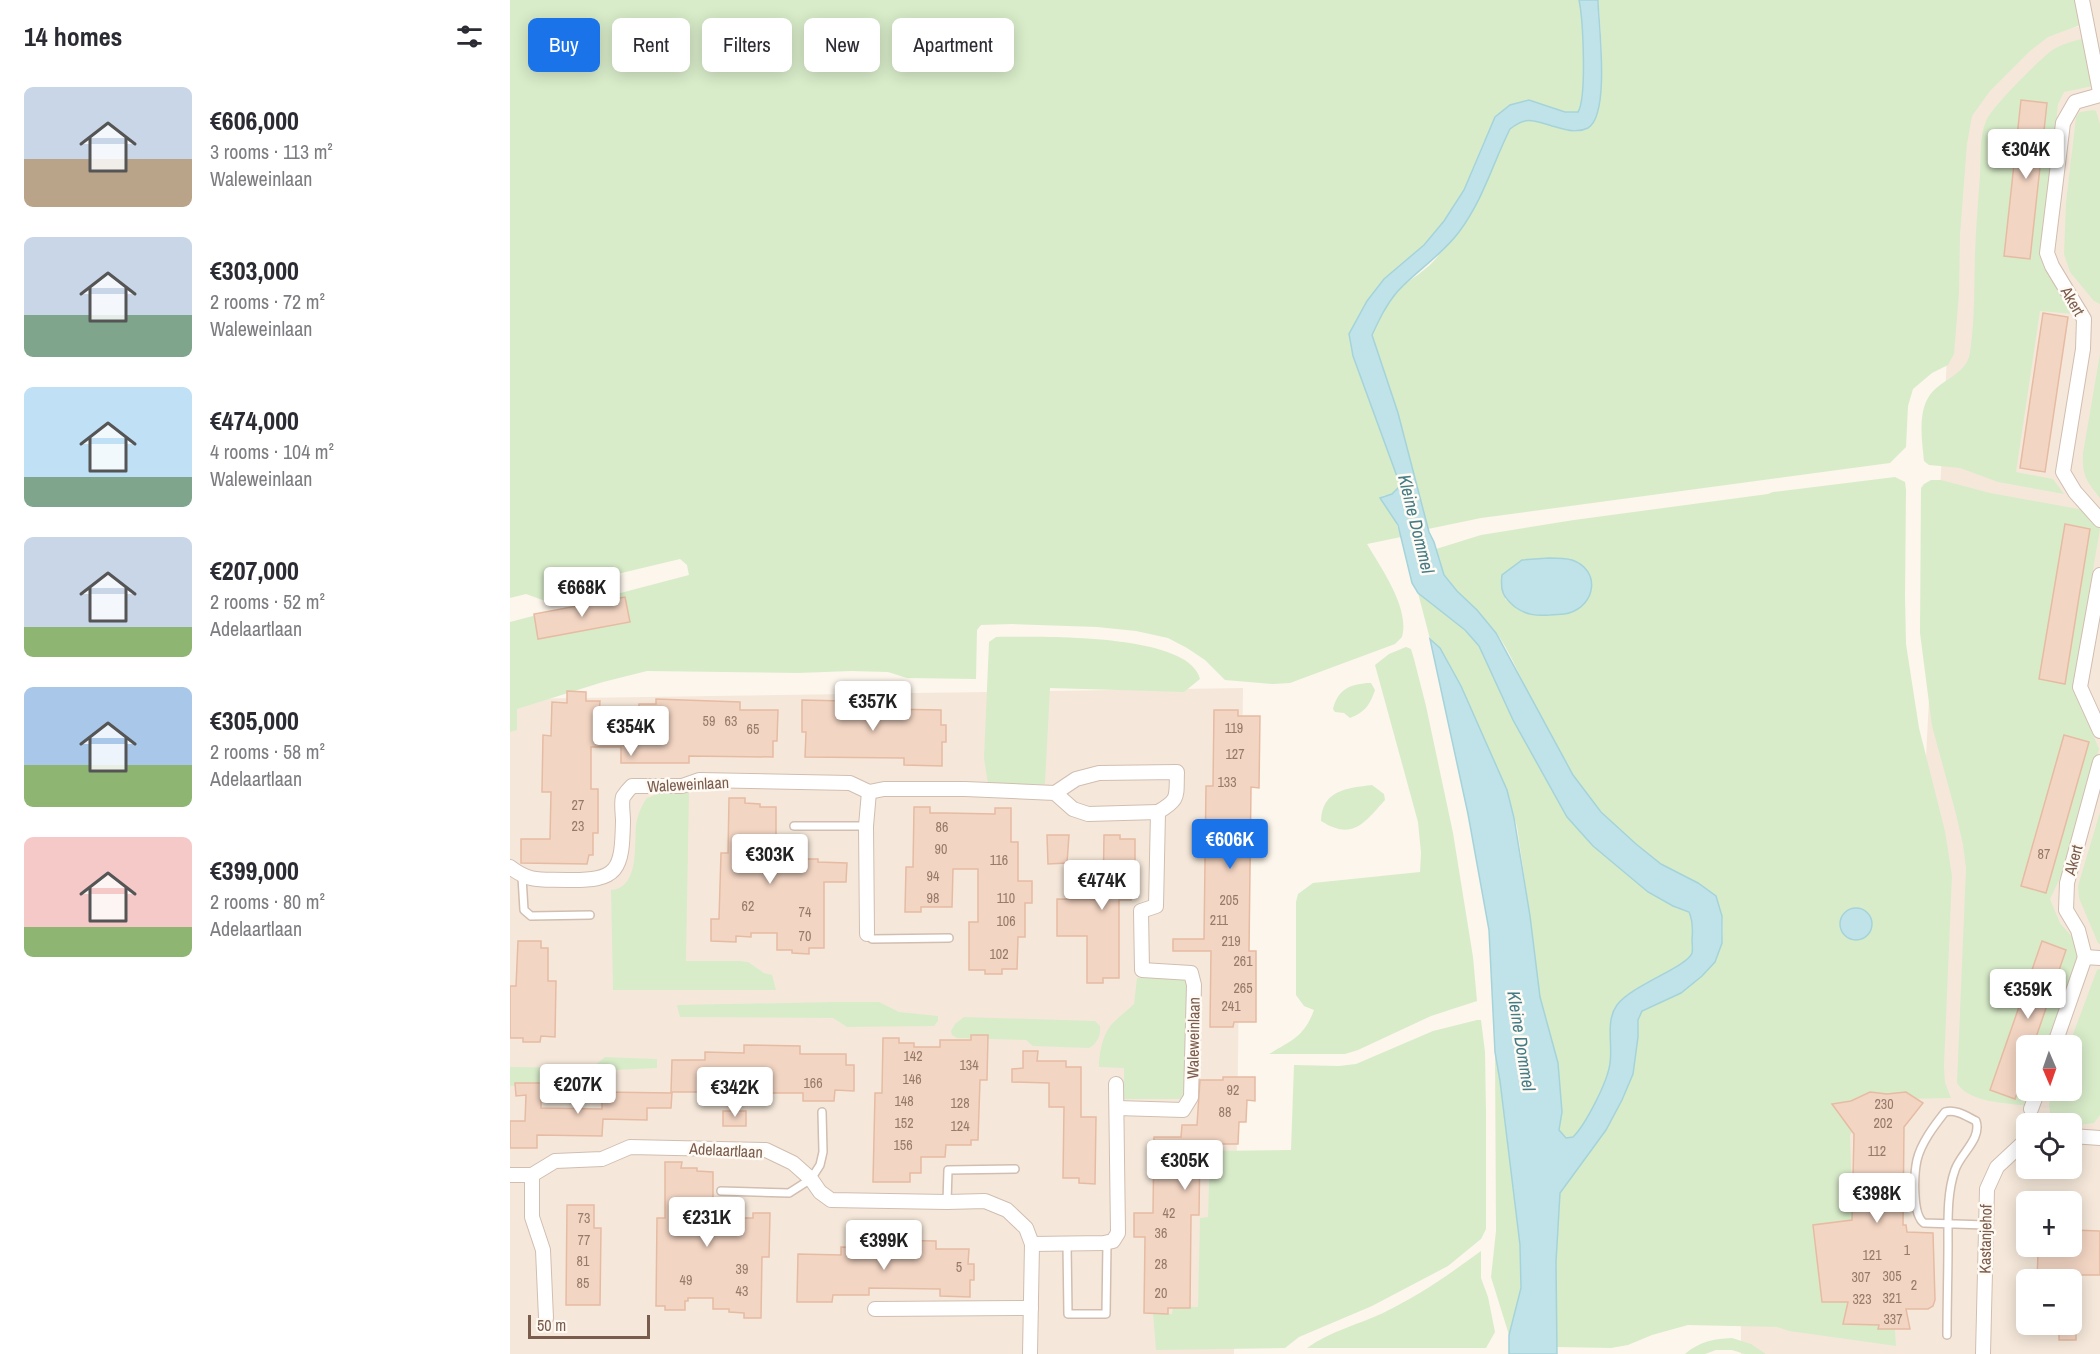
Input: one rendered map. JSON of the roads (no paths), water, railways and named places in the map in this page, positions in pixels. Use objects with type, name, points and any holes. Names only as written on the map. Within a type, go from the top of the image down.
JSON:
[{"type":"street","name":"Akert","points":[[2082,0],[2100,93],[2075,102],[2063,123],[2047,253],[2052,266],[2084,318],[2083,349],[2063,472],[2075,492],[2100,520]]},
{"type":"street","points":[[2100,575],[2080,687],[2100,731]]},
{"type":"street","name":"Akert","points":[[2085,957],[2078,930],[2066,910],[2067,883],[2100,762]]},
{"type":"street","points":[[1177,772],[1176,797],[1173,803],[1158,812],[1088,814],[1073,809],[1055,793],[1076,779],[1099,773],[1177,772]]},
{"type":"street","name":"Waleweinlaan","points":[[522,877],[592,880],[605,876],[617,868],[622,853],[623,798],[632,786],[682,786],[699,780],[850,783],[869,792],[884,789],[965,789],[1055,793]]},
{"type":"street","points":[[867,934],[866,826],[869,792]]},
{"type":"street","name":"Waleweinlaan","points":[[1117,1108],[1183,1110],[1191,1097],[1194,985],[1191,973],[1142,970],[1141,911],[1156,906],[1158,812]]},
{"type":"street","points":[[510,867],[522,877]]},
{"type":"street","points":[[2058,1035],[2085,957],[2100,958]]},
{"type":"street","points":[[1029,1354],[1032,1244],[1107,1243],[1113,1241],[1118,1233],[1116,1084]]},
{"type":"street","points":[[2031,1109],[2034,1101]]},
{"type":"street","points":[[2082,1137],[2100,1138]]},
{"type":"street","name":"Adelaartlaan","points":[[510,1175],[532,1175],[555,1161],[602,1159],[630,1147],[766,1150],[793,1163],[811,1179],[820,1192],[831,1200],[985,1201],[1007,1210],[1026,1228],[1032,1244]]},
{"type":"street","name":"Kastanjehof","points":[[1983,1354],[1987,1190],[1991,1177],[2016,1148]]},
{"type":"street","points":[[532,1175],[531,1218],[543,1250],[546,1318]]},
{"type":"street","points":[[875,1309],[1031,1308]]},
{"type":"lane","points":[[794,826],[866,826]]},
{"type":"lane","points":[[522,877],[524,910],[531,916],[590,915]]},
{"type":"lane","points":[[867,934],[872,939],[949,938]]},
{"type":"lane","points":[[1947,1335],[1948,1224],[1950,1196],[1955,1169],[1978,1127],[1976,1121],[1955,1111],[1944,1112],[1931,1129],[1917,1160],[1915,1200],[1917,1215],[1924,1223],[1948,1224],[1986,1225]]},
{"type":"lane","points":[[721,1191],[789,1193],[811,1179],[820,1165],[823,1152],[822,1112]]},
{"type":"lane","points":[[947,1202],[948,1170],[1016,1169]]},
{"type":"lane","points":[[1067,1244],[1068,1314],[1106,1314],[1107,1243]]},
{"type":"water","name":"Kleine Dommel","points":[[1579,0],[1598,0],[1602,70],[1599,106],[1595,120],[1588,128],[1579,131],[1566,130],[1530,120],[1521,122],[1510,129],[1468,219],[1445,248],[1397,292],[1386,307],[1372,335],[1398,413],[1429,532],[1444,575],[1496,633],[1573,775],[1601,812],[1661,864],[1698,883],[1716,896],[1722,916],[1722,943],[1715,962],[1702,976],[1681,993],[1642,1011],[1638,1020],[1633,1074],[1622,1100],[1606,1130],[1560,1193],[1556,1262],[1557,1354],[1509,1354],[1509,1335],[1521,1288],[1520,1245],[1495,1052],[1489,930],[1468,814],[1430,639],[1440,648],[1461,686],[1507,790],[1514,818],[1530,916],[1540,997],[1558,1063],[1562,1112],[1559,1130],[1566,1138],[1573,1137],[1578,1131],[1596,1102],[1605,1080],[1611,1056],[1610,1026],[1613,1011],[1634,990],[1688,958],[1692,953],[1693,928],[1689,912],[1648,892],[1593,846],[1567,817],[1513,720],[1479,646],[1465,630],[1418,593],[1412,583],[1398,525],[1380,498],[1392,494],[1399,487],[1399,482],[1353,356],[1349,334],[1367,301],[1384,279],[1424,245],[1444,221],[1464,190],[1495,117],[1510,105],[1529,100],[1565,112],[1578,112],[1583,91],[1583,40]]},
{"type":"water","points":[[1549,558],[1572,560],[1588,571],[1592,587],[1585,603],[1567,614],[1536,615],[1519,610],[1503,593],[1502,575],[1522,560]]},
{"type":"water","points":[[1856,908],[1867,913],[1872,924],[1867,935],[1856,940],[1845,935],[1840,924],[1845,913]]}]
